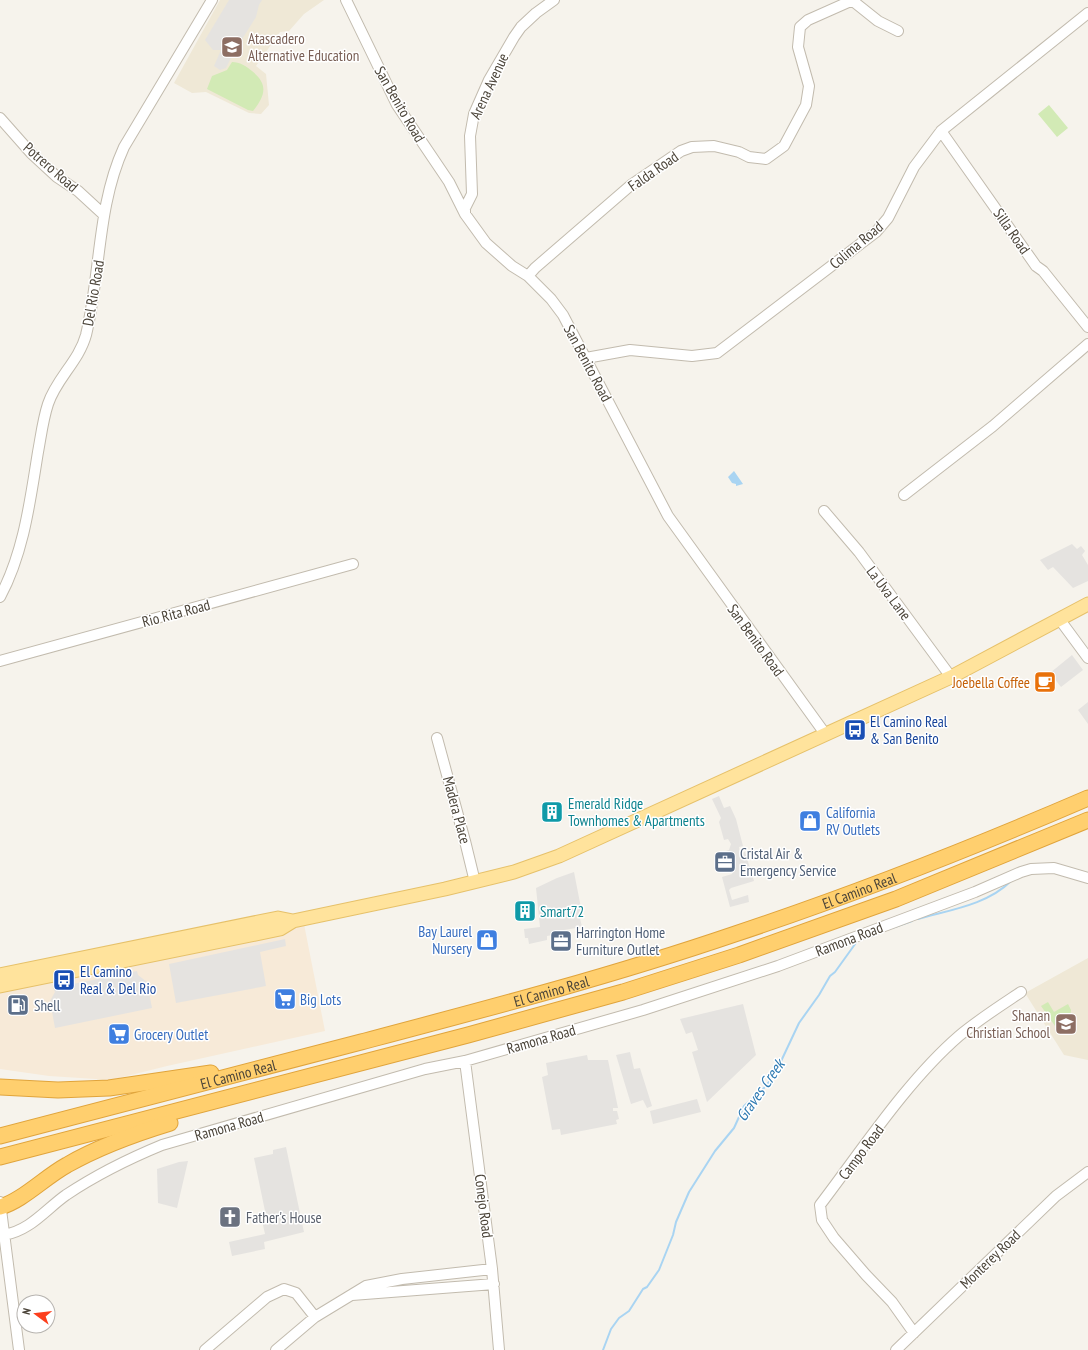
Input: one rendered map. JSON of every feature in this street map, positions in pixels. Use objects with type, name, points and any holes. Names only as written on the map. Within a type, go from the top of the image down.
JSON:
[{"type":"highway","name":"El Camino Real","points":[[0,1136],[566,986],[734,934],[889,879],[991,839],[1088,798]]},
{"type":"highway","name":"El Camino Real","points":[[0,1158],[564,1009],[681,974],[896,899],[1088,820]]},
{"type":"highway","points":[[0,1087],[66,1090],[109,1088],[279,1063]]},
{"type":"highway","points":[[0,1205],[18,1200],[51,1174],[82,1157],[126,1137],[172,1122],[218,1101]]},
{"type":"main road","points":[[0,986],[280,929],[293,921],[475,882],[514,872],[565,854],[951,677],[1088,604]]},
{"type":"main road","points":[[0,975],[278,918],[293,921]]},
{"type":"street","name":"Del Rio Road","points":[[0,597],[12,574],[24,534],[48,405],[79,352],[85,337],[98,267],[104,214],[112,176],[124,147],[212,0]]},
{"type":"street","name":"San Benito Road","points":[[346,0],[397,105],[448,182],[465,214],[486,243],[512,266],[528,276],[551,299],[563,316],[668,516],[826,735]]},
{"type":"street","name":"Arena Avenue","points":[[465,214],[465,208],[472,194],[470,136],[474,114],[489,80],[521,27],[536,13],[554,0]]},
{"type":"street","name":"Falda Road","points":[[528,276],[535,268],[631,185],[681,151],[692,147],[714,146],[749,156],[766,159],[784,146],[806,105],[809,93],[798,47],[800,27],[808,20],[853,0],[878,21],[898,31]]},
{"type":"street","name":"Colima Road","points":[[586,358],[630,350],[692,356],[717,353],[876,232],[888,218],[914,167],[941,131],[1088,13]]},
{"type":"street","name":"Potrero Road","points":[[0,118],[31,153],[104,214]]},
{"type":"street","name":"Silla Road","points":[[941,131],[1036,266],[1043,271],[1088,327]]},
{"type":"street","points":[[904,495],[993,426],[1088,344]]},
{"type":"street","name":"La Uva Lane","points":[[824,511],[859,552],[951,677]]},
{"type":"street","name":"Rio Rita Road","points":[[0,661],[353,564]]},
{"type":"street","points":[[1060,620],[1088,658]]},
{"type":"street","name":"Madera Place","points":[[437,738],[466,841],[475,882]]},
{"type":"street","name":"Ramona Road","points":[[4,1235],[18,1232],[29,1226],[64,1196],[96,1177],[132,1157],[162,1145],[425,1070],[465,1062],[643,1010],[778,966],[1027,871],[1054,868],[1088,878]]},
{"type":"street","name":"Campo Road","points":[[914,1333],[892,1302],[866,1276],[834,1238],[822,1220],[820,1206],[903,1096],[930,1065],[959,1036],[1021,992]]},
{"type":"street","name":"Conejo Road","points":[[465,1062],[494,1284],[499,1350]]},
{"type":"street","name":"Monterey Road","points":[[896,1350],[1056,1196],[1088,1172]]},
{"type":"street","points":[[0,1205],[19,1350]]},
{"type":"street","points":[[276,1350],[315,1317],[366,1286],[394,1280],[492,1269]]},
{"type":"street","points":[[348,1296],[494,1284]]},
{"type":"street","points":[[205,1350],[268,1297],[284,1290],[296,1293],[315,1317]]},
{"type":"shaded area","name":"Atascadero Alternative Education","points":[[220,0],[324,0],[304,14],[289,31],[280,32],[256,66],[266,74],[269,105],[261,114],[249,113],[206,92],[192,93],[174,83]]},
{"type":"shaded area","points":[[229,0],[262,0],[256,17],[234,52],[226,68],[220,70],[214,66],[221,50],[213,50],[205,40]]},
{"type":"shaded area","points":[[1072,544],[1077,549],[1081,546],[1085,551],[1082,555],[1088,565],[1088,581],[1073,588],[1053,567],[1048,570],[1040,560]]},
{"type":"shaded area","points":[[1072,655],[1083,670],[1061,687],[1050,673]]},
{"type":"shaded area","points":[[1088,702],[1088,724],[1078,710]]},
{"type":"shaded area","points":[[719,796],[724,808],[730,806],[736,819],[743,846],[739,847],[740,853],[745,852],[754,881],[731,888],[729,890],[732,900],[748,895],[749,902],[730,907],[722,877],[732,874],[734,869],[731,867],[726,851],[729,850],[731,844],[728,839],[724,840],[719,822],[721,818],[712,799]]},
{"type":"shaded area","points":[[574,872],[582,913],[579,914],[582,927],[564,930],[564,933],[547,936],[547,940],[529,944],[528,938],[525,938],[524,929],[540,927],[536,888]]},
{"type":"shaded area","points":[[304,924],[325,1031],[111,1080],[49,1076],[0,1069],[0,988]]},
{"type":"shaded area","points":[[285,939],[286,946],[260,952],[266,986],[176,1003],[169,964]]},
{"type":"shaded area","name":"Shanan Christian School","points":[[1088,958],[1088,1060],[1064,1055],[1025,993]]},
{"type":"shaded area","points":[[137,971],[138,975],[147,982],[152,1008],[55,1028],[50,1001],[55,992],[53,988]]},
{"type":"shaded area","points":[[743,1004],[756,1055],[707,1102],[692,1052],[698,1050],[692,1032],[686,1034],[680,1019]]},
{"type":"shaded area","points":[[630,1052],[634,1069],[640,1068],[652,1106],[647,1108],[643,1100],[631,1104],[616,1055]]},
{"type":"shaded area","points":[[587,1055],[588,1060],[608,1060],[618,1108],[613,1108],[613,1111],[617,1111],[619,1119],[616,1120],[617,1124],[561,1135],[560,1129],[552,1130],[542,1077],[548,1075],[546,1063]]},
{"type":"shaded area","points":[[697,1099],[701,1112],[653,1124],[650,1111]]},
{"type":"shaded area","points":[[286,1147],[304,1232],[264,1242],[265,1249],[232,1256],[229,1242],[265,1234],[260,1212],[265,1211],[254,1158],[273,1154],[273,1150]]},
{"type":"shaded area","points":[[188,1161],[177,1208],[158,1203],[157,1169],[179,1162]]},
{"type":"green space","points":[[232,62],[250,69],[261,80],[263,85],[263,95],[253,111],[248,110],[207,89],[212,76],[227,70]]},
{"type":"green space","points":[[1049,105],[1068,128],[1057,137],[1038,114]]},
{"type":"green space","points":[[1048,1002],[1054,1012],[1068,1004],[1071,1010],[1070,1017],[1055,1026],[1041,1006]]},
{"type":"water","points":[[734,471],[743,484],[736,486],[736,484],[732,483],[728,477]]},
{"type":"waterway","name":"Graves Creek","points":[[918,919],[967,906],[991,896],[1011,881]]},
{"type":"waterway","name":"Graves Creek","points":[[892,928],[912,921]]},
{"type":"waterway","name":"Graves Creek","points":[[603,1350],[611,1329],[619,1318],[629,1311],[643,1289],[647,1287],[659,1270],[673,1235],[676,1222],[689,1192],[715,1151],[734,1128],[744,1106],[764,1088],[775,1074],[799,1023],[819,995],[830,976],[835,972],[858,940]]},
{"type":"place","name":"Atascadero Alternative Education","points":[[232,47]]},
{"type":"place","name":"Joebella Coffee","points":[[1045,682]]},
{"type":"place","name":"El Camino Real & San Benito","points":[[855,730]]},
{"type":"place","name":"Emerald Ridge Townhomes & Apartments","points":[[552,812]]},
{"type":"place","name":"California RV Outlets","points":[[810,821]]},
{"type":"place","name":"Cristal Air & Emergency Service","points":[[725,862]]},
{"type":"place","name":"Smart72","points":[[525,911]]},
{"type":"place","name":"Bay Laurel Nursery","points":[[487,940]]},
{"type":"place","name":"Harrington Home Furniture Outlet","points":[[561,941]]},
{"type":"place","name":"El Camino Real & Del Rio","points":[[64,980]]},
{"type":"place","name":"Big Lots","points":[[285,999]]},
{"type":"place","name":"Shell","points":[[18,1005]]},
{"type":"place","name":"Shanan Christian School","points":[[1066,1024]]},
{"type":"place","name":"Grocery Outlet","points":[[119,1034]]},
{"type":"place","name":"Father's House","points":[[230,1217]]}]
